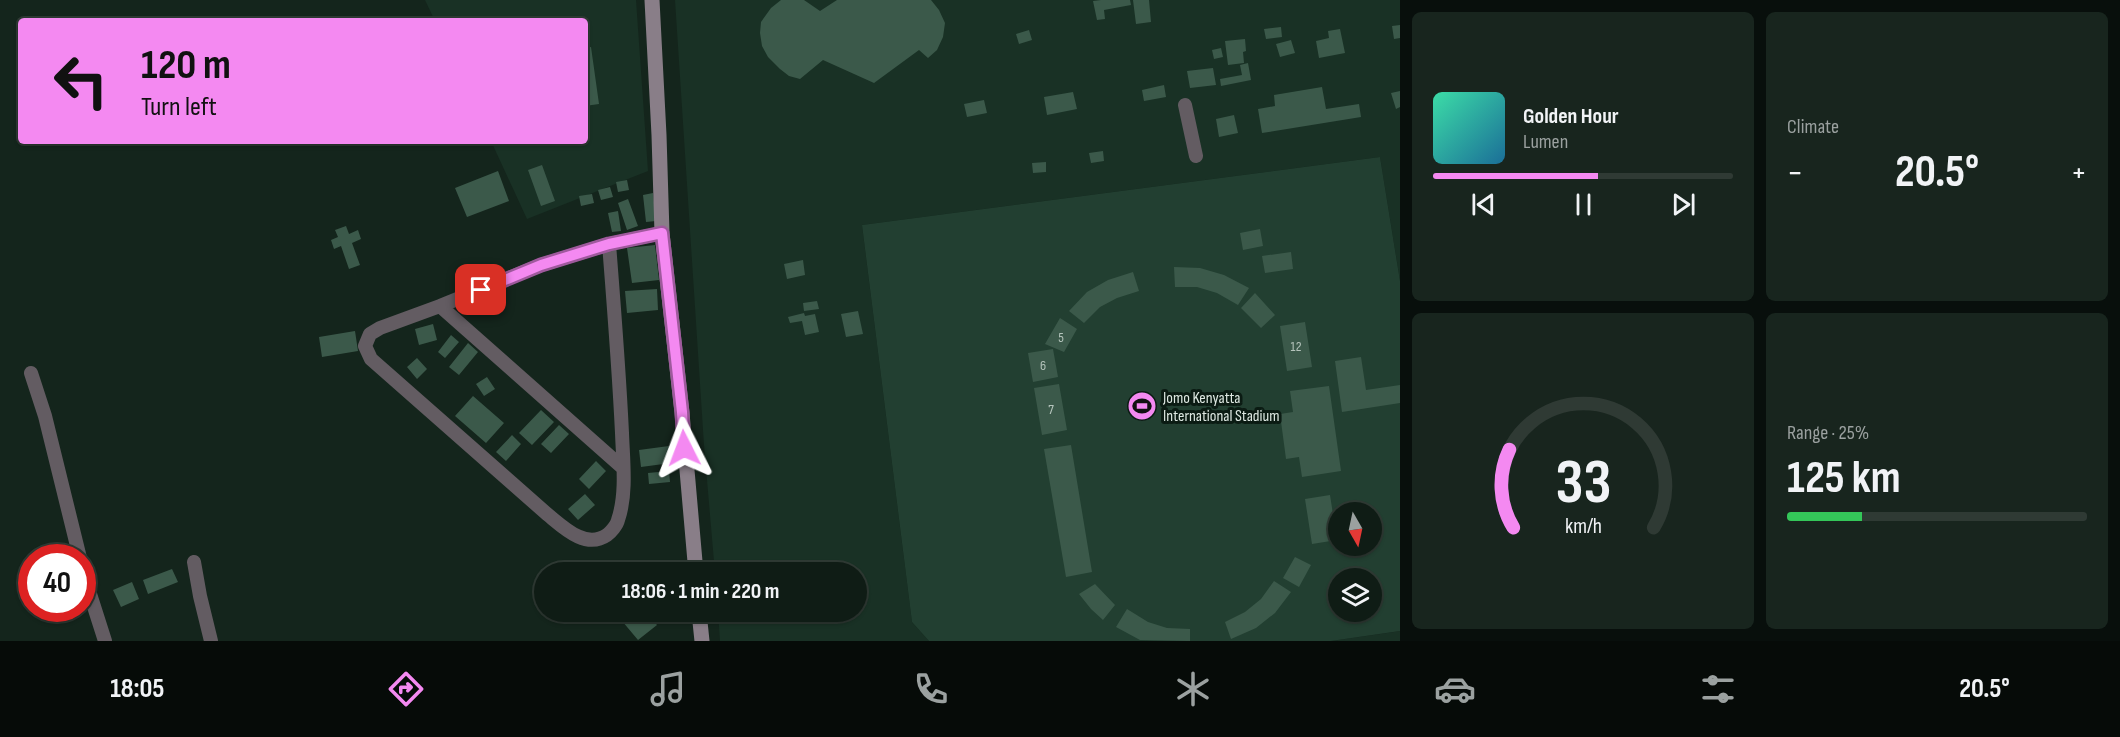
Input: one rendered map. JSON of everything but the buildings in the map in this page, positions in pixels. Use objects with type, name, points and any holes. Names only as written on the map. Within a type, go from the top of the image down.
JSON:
[{"type":"street","points":[[652,0],[662,233],[682,412],[695,562]]},
{"type":"street","points":[[1185,105],[1196,156]]},
{"type":"street","points":[[609,244],[623,468],[621,504],[618,523],[606,535],[592,539],[572,535],[371,359],[365,346],[370,334],[380,328],[541,265],[609,244],[662,233]]},
{"type":"street","points":[[440,306],[623,468]]},
{"type":"street","points":[[31,373],[45,416],[77,544]]},
{"type":"street","points":[[195,562],[200,596],[212,641]]},
{"type":"street","points":[[96,613],[105,641]]},
{"type":"street","points":[[700,622],[702,641]]},
{"type":"shaded area","points":[[425,0],[636,0],[648,171],[527,219],[492,144],[588,144],[588,18],[434,18]]},
{"type":"shaded area","points":[[675,0],[1400,0],[1400,281],[1380,157],[862,225],[912,622],[929,641],[720,641],[719,622],[867,622],[867,562],[714,562],[704,445]]},
{"type":"shaded area","name":"Jomo Kenyatta International Stadium","points":[[1380,157],[1400,281],[1400,631],[1331,641],[929,641],[912,622],[862,225]]},
{"type":"shaded area","points":[[1400,631],[1400,641],[1331,641],[1394,632]]},
{"type":"place","name":"Jomo Kenyatta International Stadium","points":[[1142,406]]},
{"type":"route","points":[[481,290],[541,265],[609,244],[662,233],[684,448]]}]
